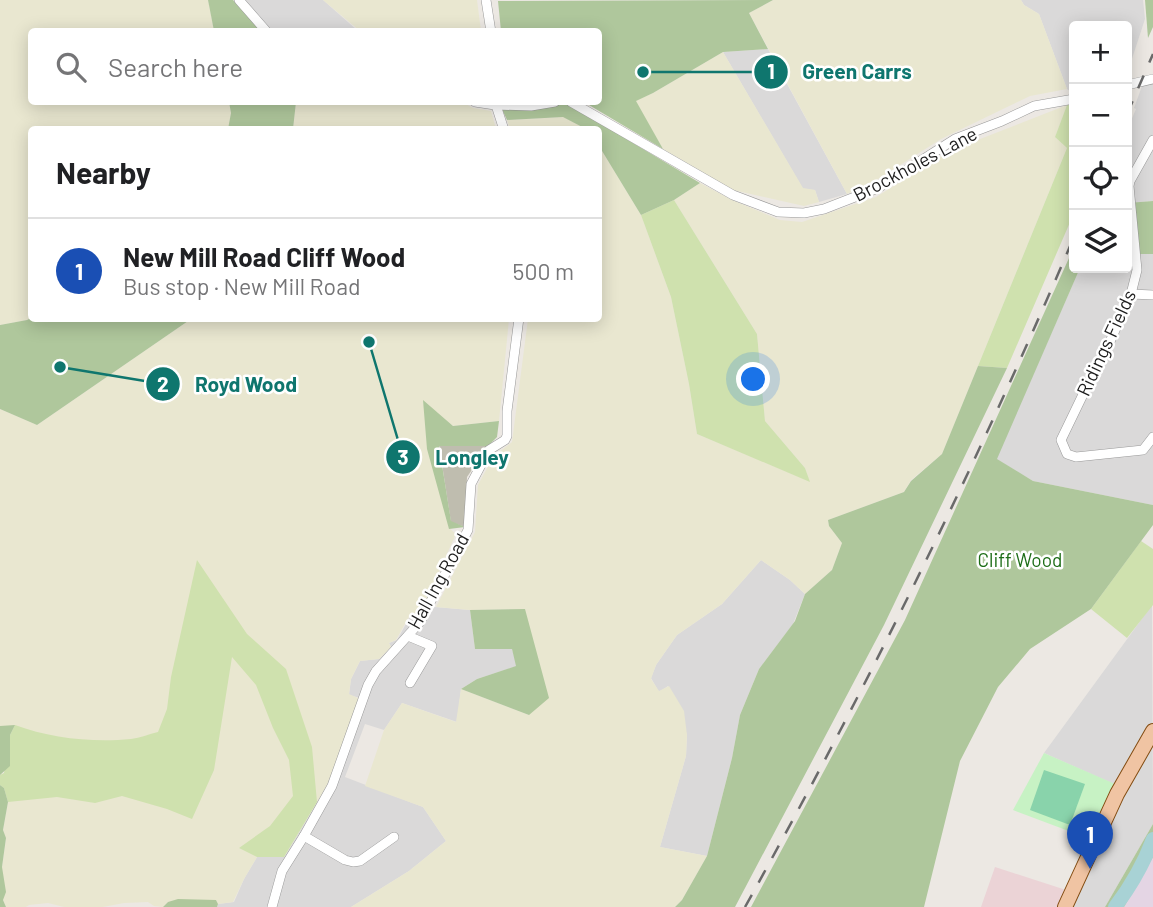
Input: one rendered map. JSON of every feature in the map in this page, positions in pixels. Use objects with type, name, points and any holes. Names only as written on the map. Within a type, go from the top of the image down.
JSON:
[{"type":"main road","points":[[1065,907],[1117,794],[1153,731]]},
{"type":"street","points":[[239,0],[264,28]]},
{"type":"street","points":[[486,0],[490,28]]},
{"type":"street","points":[[1131,84],[1153,79]]},
{"type":"street","name":"Brockholes Lane","points":[[576,105],[733,195],[778,212],[804,213],[824,209],[878,188],[955,139],[1034,106],[1069,100]]},
{"type":"street","points":[[496,105],[503,126]]},
{"type":"street","points":[[519,105],[537,105]]},
{"type":"street","name":"Ridings Fields","points":[[1153,140],[1129,186],[1137,270],[1131,294],[1061,440],[1067,454],[1076,457],[1143,450],[1153,437]]},
{"type":"street","points":[[1131,294],[1153,295]]},
{"type":"street","name":"Hall Ing Road","points":[[272,907],[282,871],[332,786],[368,685],[376,671],[420,622],[468,530],[471,484],[489,450],[507,436],[507,411],[518,322]]},
{"type":"street","points":[[408,636],[432,646],[410,682]]},
{"type":"street","points":[[304,835],[345,860],[353,862],[360,861],[394,837]]},
{"type":"shaded area","points":[[0,0],[208,0],[213,28],[28,28],[28,105],[230,105],[231,113],[229,126],[28,126],[28,320],[0,325]]},
{"type":"shaded area","points":[[245,0],[323,0],[355,28],[268,28]]},
{"type":"shaded area","points":[[323,0],[477,0],[481,28],[356,28]]},
{"type":"shaded area","points":[[773,0],[1021,0],[1024,5],[1039,14],[1067,89],[1030,96],[941,139],[875,181],[847,194],[749,13]]},
{"type":"shaded area","points":[[1021,0],[1143,0],[1145,19],[1132,59],[1132,21],[1069,21],[1069,90],[1039,14],[1024,5]]},
{"type":"shaded area","points":[[768,49],[847,194],[819,202],[815,190],[803,189],[723,52]]},
{"type":"shaded area","points":[[723,52],[803,188],[815,190],[819,202],[804,206],[733,190],[663,149],[635,101]]},
{"type":"shaded area","points":[[1153,83],[1153,201],[1132,203],[1132,118],[1142,86]]},
{"type":"shaded area","points":[[296,105],[468,105],[491,111],[495,126],[293,126]]},
{"type":"shaded area","points":[[1067,105],[1055,137],[1067,148],[942,454],[911,480],[904,492],[828,520],[829,526],[842,543],[832,570],[805,594],[761,560],[722,604],[677,635],[656,665],[651,679],[659,691],[669,686],[684,711],[687,735],[686,756],[660,847],[707,856],[682,900],[675,907],[351,907],[409,871],[446,841],[423,807],[365,786],[384,730],[402,703],[456,722],[461,689],[529,715],[525,609],[470,610],[436,607],[475,532],[478,485],[493,457],[512,442],[528,322],[602,322],[602,151],[641,215],[671,297],[697,434],[809,481],[805,468],[765,421],[757,334],[674,200],[700,183],[780,220],[802,222],[876,197],[952,150]]},
{"type":"shaded area","points":[[564,117],[580,126],[509,126],[507,120]]},
{"type":"shaded area","points":[[1132,254],[1153,254],[1153,505],[1033,481],[996,459],[1078,273],[1132,273]]},
{"type":"shaded area","points":[[187,322],[509,322],[499,421],[453,426],[423,401],[449,528],[456,534],[423,606],[418,614],[411,613],[396,640],[389,643],[391,647],[379,659],[360,661],[351,679],[349,694],[360,699],[340,764],[284,857],[257,857],[233,902],[168,902],[163,907],[148,902],[103,907],[64,907],[48,903],[6,907],[3,900],[2,867],[6,839],[3,830],[8,802],[4,788],[0,785],[0,775],[4,773],[14,726],[0,726],[0,409],[37,425]]},
{"type":"shaded area","points":[[439,445],[488,446],[467,477],[465,527],[451,522]]},
{"type":"shaded area","points":[[761,560],[805,594],[793,624],[759,669],[740,715],[707,856],[660,847],[686,756],[687,735],[668,686],[659,692],[651,678],[656,665],[677,635],[722,604]]},
{"type":"shaded area","points":[[1152,605],[1153,824],[1105,907],[1073,907],[1125,789],[1044,753]]},
{"type":"shaded area","points":[[423,606],[470,610],[475,649],[512,649],[517,666],[477,679],[461,689],[457,722],[402,703],[384,730],[365,724],[345,777],[423,807],[446,841],[409,871],[351,907],[217,907],[218,904],[234,902],[257,857],[284,857],[340,764],[360,698],[349,695],[351,679],[360,661],[379,659],[391,647],[389,643],[397,640],[412,613],[418,614]]},
{"type":"shaded area","points":[[1153,857],[1153,907],[1124,907]]},
{"type":"shaded area","points":[[995,867],[1066,890],[1059,907],[981,907]]},
{"type":"green space","points":[[208,0],[233,0],[258,28],[213,28]]},
{"type":"green space","points":[[773,0],[749,13],[768,49],[723,52],[636,101],[663,149],[589,105],[602,105],[602,28],[501,28],[498,1]]},
{"type":"green space","points":[[1145,0],[1153,0],[1153,27],[1148,38]]},
{"type":"green space","points":[[230,105],[296,105],[293,126],[229,126]]},
{"type":"green space","points":[[569,105],[700,183],[674,200],[641,215],[602,151],[602,126],[580,126],[563,117],[507,120],[502,109],[527,110]]},
{"type":"green space","points":[[1067,105],[1069,225],[1007,368],[978,366],[1067,148],[1055,137]]},
{"type":"green space","points":[[674,200],[757,334],[765,421],[805,468],[810,482],[697,434],[671,297],[641,215]]},
{"type":"green space","points":[[1153,201],[1153,254],[1132,254],[1132,203]]},
{"type":"green space","name":"Cliff Wood","points":[[1069,258],[1069,273],[1078,273],[997,459],[1033,481],[1153,505],[1153,525],[1091,609],[1030,649],[998,687],[960,761],[924,907],[751,907],[905,620]]},
{"type":"green space","points":[[27,320],[187,322],[37,425],[0,409],[0,325]]},
{"type":"green space","points":[[978,366],[1007,368],[884,625],[735,907],[675,907],[682,900],[707,856],[740,715],[759,669],[795,621],[805,594],[832,570],[842,543],[829,526],[828,520],[904,492],[911,481],[942,454]]},
{"type":"green space","points":[[423,400],[453,426],[499,421],[497,437],[488,446],[439,446],[451,521],[465,527],[449,529],[427,449]]},
{"type":"green space","points":[[1141,541],[1153,549],[1153,605],[1127,638],[1091,609]]},
{"type":"green space","points":[[197,560],[247,634],[286,669],[312,747],[317,802],[284,857],[257,857],[239,848],[270,826],[293,796],[289,760],[256,685],[232,657],[214,770],[192,819],[122,796],[95,803],[57,797],[8,802],[4,788],[0,785],[10,735],[15,725],[57,736],[87,740],[131,739],[158,732],[167,709],[171,677]]},
{"type":"green space","points":[[525,609],[549,698],[529,715],[461,689],[477,679],[516,666],[512,649],[475,649],[470,610]]},
{"type":"green space","points":[[15,725],[10,735],[10,766],[0,775],[0,726]]},
{"type":"green space","points":[[1044,753],[1115,784],[1090,839],[1013,810]]},
{"type":"green space","points":[[1044,770],[1085,784],[1070,825],[1030,810]]},
{"type":"green space","points":[[0,785],[4,788],[8,802],[3,830],[6,838],[2,867],[6,892],[3,900],[6,907],[0,907]]},
{"type":"green space","points":[[1153,824],[1153,857],[1124,907],[1105,907]]},
{"type":"green space","points":[[178,899],[216,900],[218,904],[217,907],[163,907]]},
{"type":"waterway","points":[[1115,907],[1137,874],[1153,839]]},
{"type":"railway","points":[[1132,102],[1153,54]]},
{"type":"railway","points":[[745,907],[834,743],[918,576],[998,408],[1069,249]]},
{"type":"place","name":"Green Carrs","points":[[643,72]]},
{"type":"place","name":"Longley","points":[[369,342]]},
{"type":"place","name":"Royd Wood","points":[[60,367]]},
{"type":"place","name":"New Mill Road Cliff Wood","points":[[1090,869]]}]
